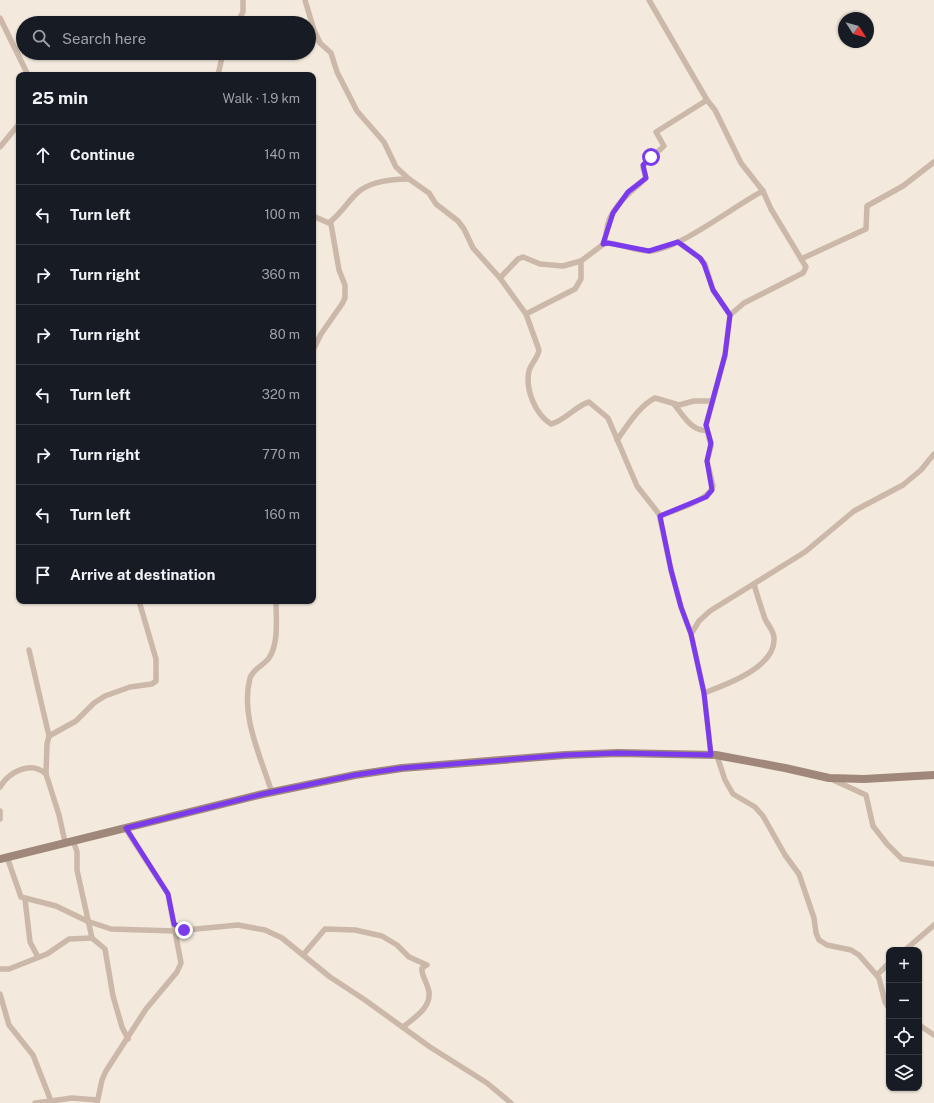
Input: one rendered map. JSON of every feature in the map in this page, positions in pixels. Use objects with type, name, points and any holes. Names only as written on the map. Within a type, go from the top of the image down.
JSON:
[{"type":"street","points":[[241,16],[243,12],[243,0]]},
{"type":"street","points":[[305,0],[310,16]]},
{"type":"street","points":[[649,0],[708,100],[716,110],[741,163],[763,191],[771,209],[806,267],[803,273],[744,303],[730,315]]},
{"type":"street","points":[[0,18],[16,51]]},
{"type":"street","points":[[316,34],[320,43],[331,53],[337,72],[357,110],[379,134],[396,167],[409,179],[429,193],[436,204],[458,221],[464,229],[473,248],[500,278],[526,314],[539,350],[529,371],[529,381],[533,403],[539,413],[551,424],[555,423],[574,409],[589,402],[608,418],[637,486],[655,506],[660,516],[671,570],[681,607],[691,634],[704,693],[714,756],[725,780],[733,794],[755,807],[763,816],[785,855],[799,874],[814,918],[819,940],[828,946],[855,952],[877,975],[886,1000]]},
{"type":"street","points":[[21,60],[27,72]]},
{"type":"street","points":[[219,72],[222,60]]},
{"type":"street","points":[[603,244],[613,213],[628,192],[646,178],[643,167],[645,163],[664,146],[656,132],[708,100]]},
{"type":"street","points":[[0,147],[16,128]]},
{"type":"street","points":[[801,259],[866,229],[867,206],[903,186],[934,162]]},
{"type":"street","points":[[330,222],[366,187],[398,179],[409,179]]},
{"type":"street","points":[[500,278],[518,259],[523,257],[540,264],[554,266],[581,261],[603,244],[608,243],[649,251],[678,242],[763,191]]},
{"type":"street","points":[[316,217],[330,222]]},
{"type":"street","points":[[316,344],[345,298],[345,285],[339,270],[337,251],[330,222]]},
{"type":"street","points":[[660,516],[706,497],[712,490],[707,461],[711,443],[706,430],[712,401],[725,355],[730,315],[713,290],[704,264],[700,258],[678,242]]},
{"type":"street","points":[[526,314],[575,289],[582,279],[581,261]]},
{"type":"street","points":[[617,440],[649,401],[660,398],[674,404],[682,405],[694,401],[712,401]]},
{"type":"street","points":[[674,404],[694,428],[706,430]]},
{"type":"street","points":[[691,634],[699,621],[710,611],[805,552],[854,512],[903,485],[921,470],[934,454]]},
{"type":"street","points":[[704,693],[735,681],[762,662],[771,653],[774,638],[765,619],[754,584]]},
{"type":"street","points":[[49,736],[76,721],[94,703],[105,696],[130,687],[152,684],[156,681],[156,659],[140,604]]},
{"type":"street","points":[[272,793],[259,756],[249,717],[248,704],[252,674],[264,664],[273,650],[275,638],[276,604]]},
{"type":"street","points":[[29,650],[49,736],[47,744],[46,774],[69,841],[77,852],[77,870],[87,921],[92,938],[105,949],[113,996],[128,1039]]},
{"type":"street","points":[[3,858],[272,793],[355,775],[402,768],[565,755],[618,753],[714,756],[785,768],[829,778],[864,780],[934,775]]},
{"type":"street","points":[[0,787],[7,777],[16,771],[35,769],[46,774]]},
{"type":"street","points":[[829,778],[866,795],[873,826],[887,844],[902,859],[934,864]]},
{"type":"street","points":[[0,811],[0,819]]},
{"type":"street","points":[[35,1103],[72,1098],[97,1102],[102,1080],[106,1071],[146,1009],[180,967],[181,963],[168,894],[126,828]]},
{"type":"street","points":[[3,858],[11,866],[18,893],[25,899],[56,906],[87,921],[111,929],[175,931],[238,924],[258,928],[282,938],[330,977],[487,1083],[511,1103]]},
{"type":"street","points":[[25,899],[30,942],[38,957]]},
{"type":"street","points":[[174,924],[184,930]]},
{"type":"street","points":[[908,947],[934,925]]},
{"type":"street","points":[[303,955],[323,931],[329,929],[344,929],[382,936],[397,945],[409,957],[427,965],[422,968],[422,971],[429,993],[429,999],[421,1012],[403,1027]]},
{"type":"street","points":[[0,969],[9,969],[47,954],[69,939],[92,938]]},
{"type":"street","points":[[877,975],[886,966]]},
{"type":"street","points":[[0,994],[9,1025],[33,1055],[51,1101]]},
{"type":"street","points":[[922,1027],[934,1035]]},
{"type":"route","points":[[184,930],[174,924],[168,894],[126,828],[263,794],[355,775],[402,768],[565,755],[618,753],[688,756],[711,755],[704,693],[691,634],[681,607],[671,570],[660,516],[706,497],[712,490],[713,486],[707,461],[711,443],[706,430],[706,425],[711,412],[715,387],[725,355],[730,315],[713,290],[706,268],[700,258],[678,242],[654,251],[628,248],[608,243],[603,244],[609,221],[613,213],[628,192],[646,178],[643,165],[651,157]]}]
